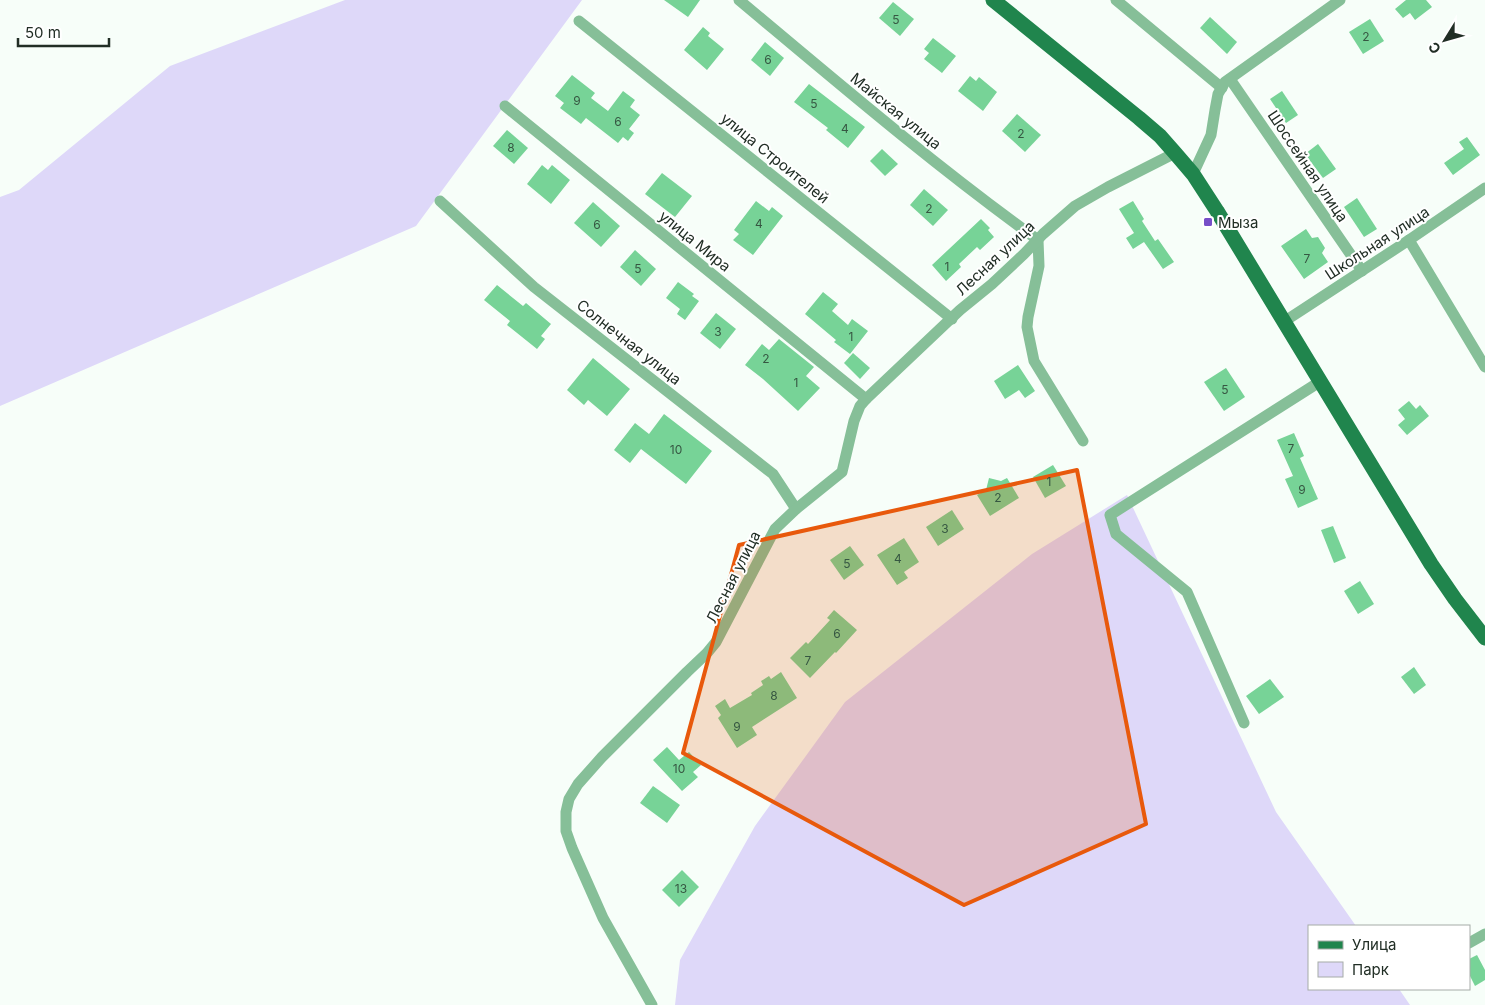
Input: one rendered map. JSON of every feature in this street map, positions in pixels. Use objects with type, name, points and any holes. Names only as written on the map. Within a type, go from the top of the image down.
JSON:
[{"type":"main road","points":[[993,0],[1160,136],[1193,174],[1285,321],[1431,564],[1485,638]]},
{"type":"street","name":"Майская улица","points":[[739,0],[895,130],[1038,240]]},
{"type":"street","points":[[1116,0],[1222,88]]},
{"type":"street","points":[[1193,174],[1211,135],[1218,94],[1225,82],[1340,0]]},
{"type":"street","name":"улица Строителей","points":[[579,21],[952,319]]},
{"type":"street","name":"Шоссейная улица","points":[[1230,79],[1362,271]]},
{"type":"street","name":"улица Мира","points":[[505,106],[866,399]]},
{"type":"street","name":"Лесная улица","points":[[652,1005],[603,918],[566,831],[566,812],[569,799],[578,784],[686,672],[707,654],[716,642],[774,529],[842,472],[854,421],[860,406],[866,399],[1075,206],[1175,153]]},
{"type":"street","name":"Школьная улица","points":[[1285,321],[1485,188]]},
{"type":"street","name":"Солнечная улица","points":[[440,201],[534,287],[773,474],[796,509]]},
{"type":"street","points":[[1038,240],[1039,266],[1028,317],[1031,348],[1034,361],[1083,441]]},
{"type":"street","points":[[1409,240],[1485,367]]},
{"type":"street","points":[[1244,723],[1187,592],[1116,534],[1110,515],[1321,381]]},
{"type":"street","points":[[1470,942],[1485,934]]},
{"type":"highlighted area","points":[[1077,470],[1146,824],[964,905],[683,753],[739,545]]},
{"type":"green space","points":[[345,0],[582,0],[416,226],[0,406],[0,197],[19,190],[170,66]]},
{"type":"green space","points":[[1127,495],[1276,812],[1355,925],[1308,925],[1308,990],[1400,990],[1410,1005],[675,1005],[680,960],[755,826],[845,702],[1032,554]]},
{"type":"building","points":[[664,0],[700,0],[688,17]]},
{"type":"building","points":[[1406,0],[1426,0],[1432,7],[1415,20],[1410,13],[1403,18],[1395,9]]},
{"type":"building","points":[[893,2],[914,19],[900,36],[879,18]]},
{"type":"building","points":[[1210,17],[1237,42],[1227,54],[1200,28]]},
{"type":"building","points":[[1370,19],[1384,41],[1363,54],[1349,32]]},
{"type":"building","points":[[703,27],[710,33],[708,36],[724,49],[707,70],[684,50]]},
{"type":"building","points":[[933,38],[956,56],[942,73],[924,59],[929,53],[924,49]]},
{"type":"building","points":[[765,42],[784,58],[770,76],[751,60]]},
{"type":"building","points":[[572,75],[595,93],[591,98],[608,111],[623,91],[635,100],[630,107],[640,115],[629,129],[634,133],[628,141],[623,137],[618,143],[586,118],[581,124],[560,108],[564,103],[555,96]]},
{"type":"building","points":[[970,76],[976,81],[979,77],[997,92],[983,111],[958,91]]},
{"type":"building","points":[[809,84],[865,127],[848,148],[826,130],[828,128],[794,102]]},
{"type":"building","points":[[1282,91],[1298,115],[1286,123],[1270,99]]},
{"type":"building","points":[[1017,114],[1041,135],[1025,152],[1002,131]]},
{"type":"building","points":[[507,130],[528,148],[514,164],[493,146]]},
{"type":"building","points":[[1467,137],[1480,155],[1453,175],[1444,163],[1464,149],[1459,142]]},
{"type":"building","points":[[1318,144],[1336,169],[1323,178],[1305,154]]},
{"type":"building","points":[[882,149],[898,164],[885,176],[870,161]]},
{"type":"building","points":[[542,165],[548,170],[552,165],[570,180],[551,204],[527,184]]},
{"type":"building","points":[[662,173],[692,196],[675,217],[645,194]]},
{"type":"building","points":[[924,189],[948,210],[933,226],[910,205]]},
{"type":"building","points":[[1357,198],[1377,229],[1364,237],[1344,207]]},
{"type":"building","points":[[756,201],[769,211],[772,207],[783,216],[753,255],[733,240],[739,234],[734,230]]},
{"type":"building","points":[[1133,201],[1144,219],[1142,221],[1155,241],[1158,239],[1174,262],[1163,269],[1144,242],[1133,249],[1126,238],[1134,233],[1119,209]]},
{"type":"building","points":[[593,202],[620,226],[601,247],[574,223]]},
{"type":"building","points":[[981,219],[990,228],[988,230],[994,237],[980,250],[977,247],[959,264],[961,267],[946,281],[932,265]]},
{"type":"building","points":[[1306,229],[1312,238],[1318,237],[1325,248],[1322,253],[1328,262],[1304,279],[1281,246]]},
{"type":"building","points":[[635,250],[656,269],[641,286],[620,267]]},
{"type":"building","points":[[678,282],[694,294],[692,296],[699,301],[685,320],[677,314],[680,309],[666,298]]},
{"type":"building","points":[[497,285],[523,306],[526,303],[551,324],[541,336],[545,339],[537,349],[507,325],[510,321],[484,300]]},
{"type":"building","points":[[823,292],[838,304],[832,311],[848,325],[852,319],[868,331],[850,354],[834,342],[836,340],[805,314]]},
{"type":"building","points":[[716,313],[736,329],[720,349],[700,333]]},
{"type":"building","points":[[779,339],[814,367],[806,376],[820,388],[798,411],[745,365],[762,344],[769,350]]},
{"type":"building","points":[[853,353],[870,368],[860,379],[844,363]]},
{"type":"building","points":[[593,358],[630,389],[607,416],[588,400],[584,405],[567,390]]},
{"type":"building","points":[[1018,365],[1035,391],[1025,398],[1019,390],[1005,399],[994,381]]},
{"type":"building","points":[[1226,368],[1245,397],[1224,411],[1204,382]]},
{"type":"building","points":[[1409,401],[1416,409],[1420,405],[1429,416],[1407,435],[1398,425],[1405,419],[1398,410]]},
{"type":"building","points":[[664,414],[712,451],[686,484],[641,449],[630,463],[614,450],[635,423],[649,434]]},
{"type":"building","points":[[1294,433],[1304,456],[1300,458],[1318,499],[1298,508],[1285,479],[1293,476],[1277,440]]},
{"type":"building","points":[[1053,465],[1066,486],[1045,498],[1033,477]]},
{"type":"building","points":[[989,478],[1001,481],[1007,478],[1019,498],[990,516],[977,495],[986,490]]},
{"type":"building","points":[[952,510],[964,529],[938,546],[926,527]]},
{"type":"building","points":[[1333,526],[1346,558],[1334,563],[1321,530]]},
{"type":"building","points":[[904,538],[919,562],[904,572],[908,578],[897,585],[877,555]]},
{"type":"building","points":[[850,546],[864,565],[844,580],[830,560]]},
{"type":"building","points":[[1360,581],[1374,604],[1358,614],[1344,591]]},
{"type":"building","points":[[834,610],[857,630],[810,678],[790,658],[806,642],[808,644],[830,620],[827,618]]},
{"type":"building","points":[[1414,667],[1426,685],[1414,694],[1401,677]]},
{"type":"building","points":[[781,672],[797,698],[752,727],[757,735],[737,748],[718,718],[721,715],[715,706],[725,699],[730,708],[752,695],[751,693],[763,685],[761,681],[769,676],[771,679]]},
{"type":"building","points":[[1270,679],[1284,697],[1259,714],[1246,696]]},
{"type":"building","points":[[667,747],[679,760],[689,752],[701,765],[693,772],[698,777],[682,791],[653,760]]},
{"type":"building","points":[[653,786],[680,805],[667,823],[640,803]]},
{"type":"building","points":[[682,870],[699,887],[679,907],[662,890]]},
{"type":"building","points":[[1477,955],[1485,970],[1485,980],[1475,986],[1470,976],[1470,958]]},
{"type":"place","name":"Мыза","points":[[1208,222]]}]
